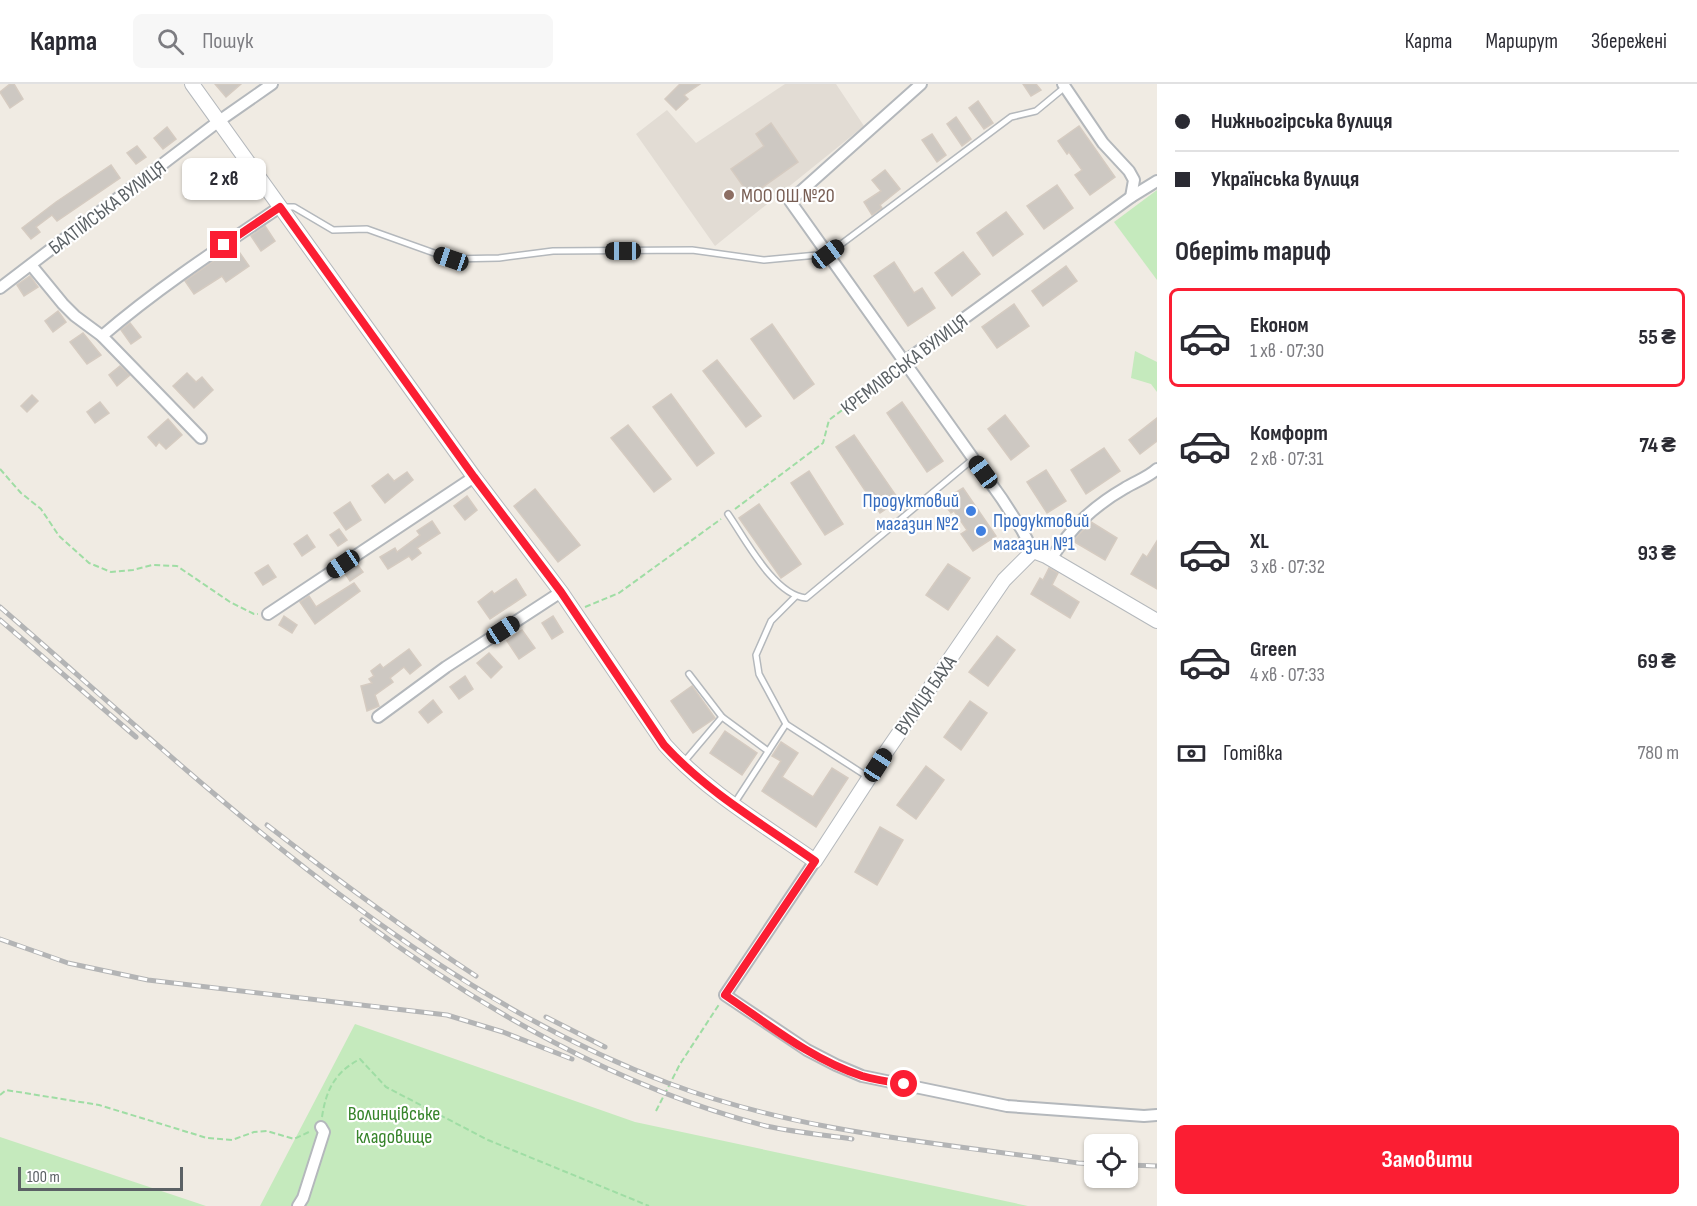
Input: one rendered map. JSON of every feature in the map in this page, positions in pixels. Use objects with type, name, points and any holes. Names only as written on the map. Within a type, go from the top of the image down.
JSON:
[{"type":"street","points":[[192,84],[474,477],[561,592],[664,745],[682,765],[815,861]]},
{"type":"street","name":"БАЛТІЙСЬКА ВУЛИЦЯ","points":[[0,288],[219,121],[272,84]]},
{"type":"street","points":[[921,84],[790,201],[973,459],[1022,530],[1033,551],[1051,559],[1157,621]]},
{"type":"street","points":[[1064,85],[1110,152],[1130,171],[1134,180],[1131,197]]},
{"type":"street","name":"КРЕМЛІВСЬКА ВУЛИЦЯ","points":[[904,362],[1131,197],[1157,181]]},
{"type":"street","points":[[102,336],[146,299],[280,207]]},
{"type":"street","points":[[31,265],[63,304],[102,336],[201,438]]},
{"type":"street","points":[[1051,559],[1071,529],[1083,517],[1124,488],[1143,480],[1157,469]]},
{"type":"street","points":[[268,614],[474,477]]},
{"type":"street","name":"ВУЛИЦЯ БАХА","points":[[725,995],[1004,580],[1033,551]]},
{"type":"street","points":[[378,717],[446,667],[561,592]]},
{"type":"street","points":[[725,995],[807,1050],[862,1076],[1006,1106],[1157,1115]]},
{"type":"street","points":[[298,1206],[303,1198],[324,1132],[321,1127]]},
{"type":"lane","points":[[280,207],[294,207],[333,230],[367,229],[451,259],[499,258],[553,251],[692,250],[764,260],[828,254],[1011,117],[1036,111],[1064,85]]},
{"type":"lane","points":[[728,514],[772,578],[795,597],[806,598],[973,459]]},
{"type":"lane","points":[[795,597],[771,621],[756,655],[759,674],[786,724],[869,778]]},
{"type":"lane","points":[[689,674],[722,717],[768,751]]},
{"type":"lane","points":[[682,765],[722,717]]},
{"type":"lane","points":[[734,804],[786,724]]},
{"type":"path","name":"КРЕМЛІВСЬКА ВУЛИЦЯ","points":[[573,611],[619,593],[769,486],[823,443],[829,420],[868,389],[892,374],[904,362]]},
{"type":"path","points":[[0,469],[21,493],[41,509],[59,536],[89,563],[111,572],[152,565],[177,566],[230,602],[254,614],[268,614]]},
{"type":"path","points":[[656,1111],[699,1032],[725,995]]},
{"type":"shaded area","name":"МОО ОШ №20","points":[[785,84],[836,84],[864,126],[715,246],[636,134],[667,110],[696,143]]},
{"type":"green space","points":[[1157,190],[1157,280],[1114,222]]},
{"type":"green space","points":[[1135,351],[1157,362],[1157,392],[1151,384],[1131,378]]},
{"type":"green space","name":"Волинцівське кладовище","points":[[355,1024],[635,1122],[1028,1206],[260,1206]]},
{"type":"green space","points":[[0,1137],[206,1206],[0,1206]]},
{"type":"building","points":[[10,84],[14,84],[23,99],[10,108],[0,92]]},
{"type":"building","points":[[215,84],[241,84],[226,97]]},
{"type":"building","points":[[680,84],[700,84],[684,95],[688,99],[676,110],[665,99]]},
{"type":"building","points":[[1023,84],[1036,84],[1041,90],[1031,96]]},
{"type":"building","points":[[978,101],[993,123],[984,129],[969,108]]},
{"type":"building","points":[[956,117],[971,139],[962,146],[947,124]]},
{"type":"building","points":[[771,123],[798,162],[750,196],[731,169],[764,146],[756,134]]},
{"type":"building","points":[[1079,126],[1115,177],[1090,195],[1075,175],[1082,170],[1058,141]]},
{"type":"building","points":[[167,127],[176,139],[163,149],[154,138]]},
{"type":"building","points":[[932,134],[946,155],[937,162],[922,140]]},
{"type":"building","points":[[137,146],[146,157],[136,164],[127,153]]},
{"type":"building","points":[[111,165],[120,178],[57,221],[52,215],[36,227],[40,232],[31,239],[22,228],[56,202]]},
{"type":"building","points":[[885,170],[900,189],[880,205],[882,208],[872,215],[864,202],[881,191],[872,180]]},
{"type":"building","points":[[1057,185],[1073,208],[1044,229],[1027,206]]},
{"type":"building","points":[[1006,212],[1023,234],[993,256],[977,233]]},
{"type":"building","points":[[265,226],[275,241],[261,251],[251,236]]},
{"type":"building","points":[[235,246],[249,266],[226,282],[222,276],[194,294],[185,281]]},
{"type":"building","points":[[963,252],[980,274],[952,296],[935,273]]},
{"type":"building","points":[[894,262],[914,293],[922,288],[935,308],[908,326],[874,276]]},
{"type":"building","points":[[1066,266],[1077,281],[1043,306],[1032,291]]},
{"type":"building","points":[[30,276],[38,287],[24,296],[17,285]]},
{"type":"building","points":[[1014,304],[1029,326],[997,348],[982,327]]},
{"type":"building","points":[[58,311],[66,322],[53,332],[45,321]]},
{"type":"building","points":[[130,323],[141,337],[131,344],[121,330]]},
{"type":"building","points":[[772,324],[814,384],[794,399],[751,339]]},
{"type":"building","points":[[83,333],[101,355],[87,364],[70,342]]},
{"type":"building","points":[[717,360],[761,416],[746,427],[703,371]]},
{"type":"building","points":[[120,366],[130,375],[117,386],[109,375]]},
{"type":"building","points":[[187,373],[196,382],[202,377],[213,390],[194,408],[173,386]]},
{"type":"building","points":[[671,394],[714,453],[697,466],[653,407]]},
{"type":"building","points":[[32,395],[38,401],[27,412],[21,406]]},
{"type":"building","points":[[100,402],[109,413],[95,423],[87,412]]},
{"type":"building","points":[[902,402],[943,461],[927,472],[887,413]]},
{"type":"building","points":[[1005,415],[1029,446],[1011,460],[988,429]]},
{"type":"building","points":[[1157,418],[1157,441],[1140,454],[1129,440]]},
{"type":"building","points":[[168,419],[182,435],[166,449],[159,442],[156,446],[148,437]]},
{"type":"building","points":[[628,425],[671,479],[654,492],[611,438]]},
{"type":"building","points":[[854,435],[899,500],[880,513],[836,447]]},
{"type":"building","points":[[1104,448],[1120,471],[1086,494],[1071,470]]},
{"type":"building","points":[[1046,470],[1066,501],[1047,513],[1027,482]]},
{"type":"building","points":[[809,471],[843,524],[825,535],[791,483]]},
{"type":"building","points":[[407,472],[413,480],[385,503],[372,486],[388,474],[394,481]]},
{"type":"building","points":[[963,488],[996,536],[973,551],[961,534],[967,530],[954,511],[951,513],[942,501]]},
{"type":"building","points":[[535,489],[580,545],[558,562],[514,506]]},
{"type":"building","points":[[467,496],[477,510],[465,520],[454,506]]},
{"type":"building","points":[[350,502],[361,520],[346,530],[334,513]]},
{"type":"building","points":[[759,504],[801,564],[781,578],[739,518]]},
{"type":"building","points":[[432,521],[440,533],[417,548],[421,553],[412,560],[409,556],[388,569],[380,557],[395,548],[397,552],[420,535],[417,531]]},
{"type":"building","points":[[1091,522],[1117,538],[1105,560],[1073,541]]},
{"type":"building","points":[[339,529],[347,540],[338,546],[330,535]]},
{"type":"building","points":[[307,535],[315,547],[302,556],[294,544]]},
{"type":"building","points":[[1157,541],[1157,589],[1131,574],[1143,554],[1147,557]]},
{"type":"building","points":[[357,564],[363,572],[350,581],[344,572]]},
{"type":"building","points":[[948,564],[970,578],[948,610],[926,595]]},
{"type":"building","points":[[268,565],[276,577],[263,585],[255,573]]},
{"type":"building","points":[[1049,568],[1058,573],[1052,585],[1079,602],[1070,618],[1031,594],[1040,578],[1043,580]]},
{"type":"building","points":[[516,579],[526,595],[490,619],[478,602],[492,591],[494,594]]},
{"type":"building","points":[[354,583],[360,591],[315,624],[300,602],[309,596],[316,607]]},
{"type":"building","points":[[284,616],[297,625],[292,633],[279,625]]},
{"type":"building","points":[[553,616],[563,632],[552,639],[542,623]]},
{"type":"building","points":[[522,630],[535,648],[519,659],[507,641]]},
{"type":"building","points":[[997,636],[1015,650],[988,686],[969,672]]},
{"type":"building","points":[[409,649],[421,665],[410,674],[404,667],[390,678],[393,682],[375,695],[379,706],[367,711],[361,686],[372,683],[369,679],[374,676],[371,671],[380,664],[383,668]]},
{"type":"building","points":[[489,653],[502,667],[491,678],[477,663]]},
{"type":"building","points":[[465,676],[473,689],[459,699],[450,687]]},
{"type":"building","points":[[692,686],[715,718],[693,733],[671,701]]},
{"type":"building","points":[[433,700],[442,712],[428,723],[419,712]]},
{"type":"building","points":[[970,701],[987,713],[961,750],[944,737]]},
{"type":"building","points":[[725,731],[757,753],[742,775],[710,753]]},
{"type":"building","points":[[781,742],[798,753],[782,777],[813,797],[832,768],[848,778],[816,827],[762,791],[781,761],[772,756]]},
{"type":"building","points":[[926,766],[944,780],[916,819],[897,805]]},
{"type":"building","points":[[880,827],[903,840],[877,885],[855,872]]},
{"type":"railway","points":[[0,607],[233,810],[314,875],[397,936],[484,993],[574,1042],[668,1083],[768,1114],[871,1134],[1084,1163]]},
{"type":"railway","points":[[0,620],[136,737]]},
{"type":"railway","points":[[267,825],[370,903],[476,976]]},
{"type":"railway","points":[[362,920],[407,953],[504,1015],[606,1068],[659,1091],[766,1126],[852,1139]]},
{"type":"railway","points":[[0,939],[68,963],[148,980],[447,1015],[503,1032],[572,1059]]},
{"type":"railway","points":[[546,1017],[605,1047]]},
{"type":"railway","points":[[1138,1165],[1157,1166]]},
{"type":"place","name":"МОО ОШ №20","points":[[729,195]]},
{"type":"place","name":"Продуктовий магазин №2","points":[[971,511]]},
{"type":"place","name":"Продуктовий магазин №1","points":[[981,531]]},
{"type":"route","points":[[224,245],[280,207],[474,477],[561,592],[664,745],[682,765],[704,783],[815,861],[725,995],[807,1050],[836,1065],[862,1076],[904,1084]]}]
